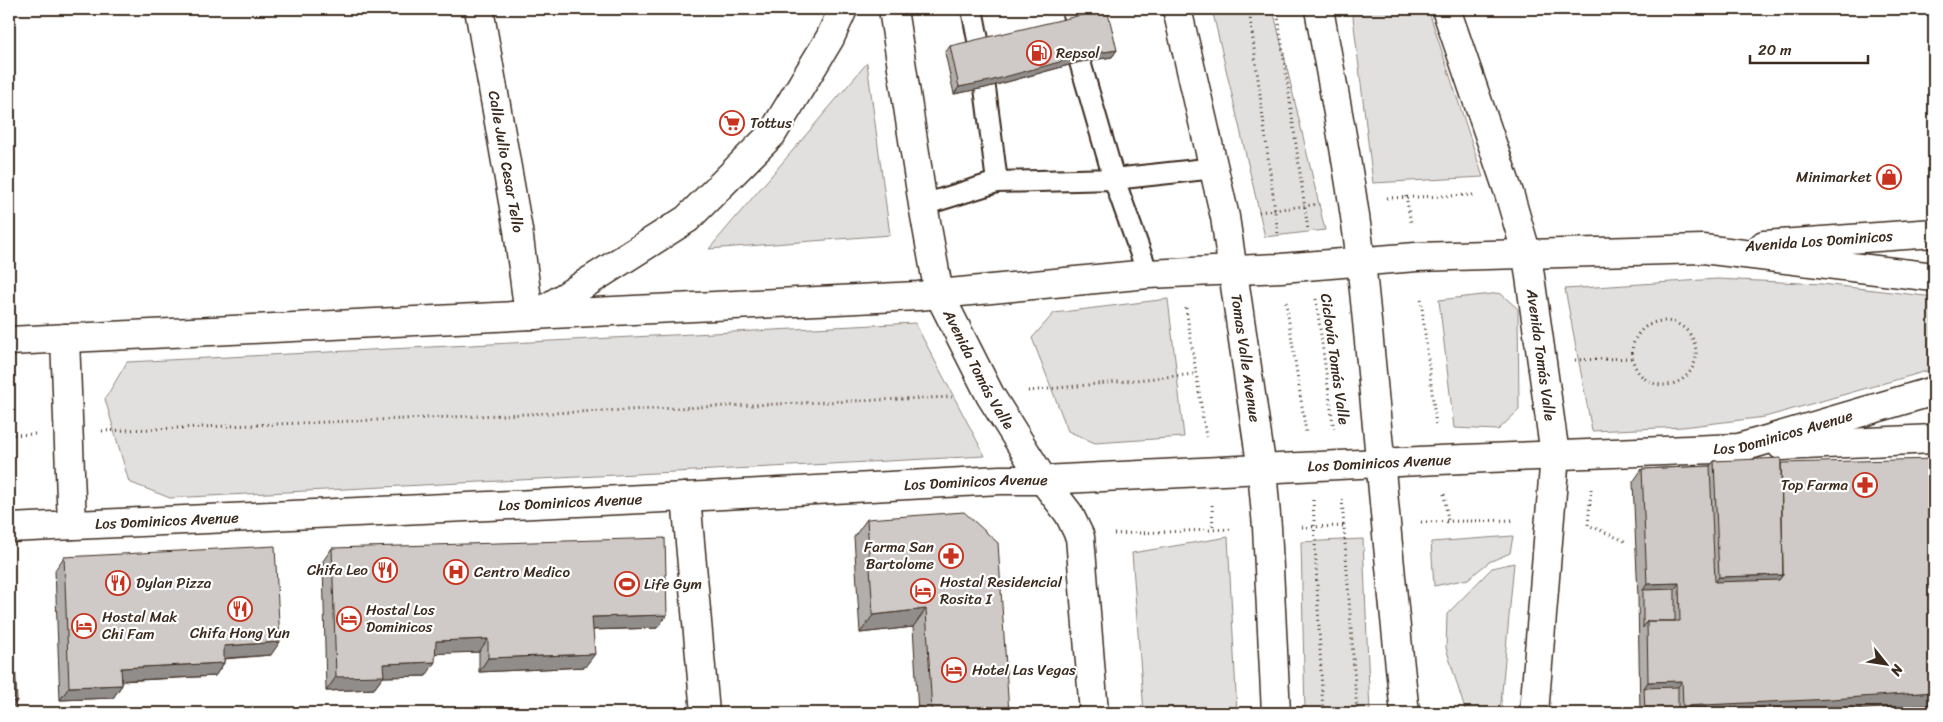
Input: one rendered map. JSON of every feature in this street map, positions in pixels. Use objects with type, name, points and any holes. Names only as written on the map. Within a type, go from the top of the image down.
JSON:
[{"type":"main road","name":"Calle Julio Cesar Tello","points":[[478,9],[532,315]]},
{"type":"main road","points":[[532,315],[694,213],[772,134],[830,38],[842,9]]},
{"type":"main road","name":"Avenida Tomás Valle","points":[[893,9],[923,206],[939,294],[990,394],[1043,480],[1069,514],[1080,536],[1094,713]]},
{"type":"main road","name":"Tomas Valle Avenue","points":[[1177,9],[1225,216],[1262,470],[1267,527],[1276,713]]},
{"type":"main road","points":[[1319,9],[1339,117],[1360,261],[1405,713]]},
{"type":"main road","name":"Avenida Tomás Valle","points":[[1446,9],[1509,193],[1527,255],[1555,455],[1548,520],[1534,713]]},
{"type":"main road","name":"Avenida Los Dominicos","points":[[1703,249],[1934,233]]},
{"type":"main road","points":[[9,341],[939,294],[1148,274],[1280,268],[1416,257],[1703,249],[1934,277]]},
{"type":"main road","points":[[64,338],[72,525]]},
{"type":"main road","name":"Los Dominicos Avenue","points":[[9,528],[686,497],[1000,480],[1043,480],[1738,448],[1934,391]]},
{"type":"main road","points":[[1738,448],[1934,439]]},
{"type":"main road","points":[[686,497],[705,713]]},
{"type":"lane","points":[[972,9],[979,46]]},
{"type":"lane","points":[[1080,62],[1114,179],[1148,274]]},
{"type":"lane","points":[[985,88],[997,182]]},
{"type":"lane","points":[[923,206],[997,182],[1114,179],[1215,168]]},
{"type":"path","points":[[1250,9],[1276,209],[1280,268],[1312,467],[1313,527],[1322,665],[1323,713]]},
{"type":"path","name":"Ciclovía Tomás Valle","points":[[1276,9],[1306,206],[1311,265],[1339,466],[1345,526],[1357,713]]},
{"type":"path","points":[[1382,198],[1476,195]]},
{"type":"path","points":[[1406,196],[1411,225]]},
{"type":"path","points":[[1259,212],[1319,204]]},
{"type":"path","points":[[1185,300],[1207,446]]},
{"type":"path","points":[[1421,300],[1436,429]]},
{"type":"path","points":[[1667,320],[1683,326],[1693,339],[1696,350],[1696,360],[1691,371],[1674,384],[1663,386],[1652,383],[1642,377],[1636,369],[1632,358],[1632,346],[1641,330],[1657,321],[1667,320]]},
{"type":"path","points":[[1568,361],[1632,358]]},
{"type":"path","points":[[9,435],[990,394],[1195,374]]},
{"type":"path","points":[[1591,485],[1588,524],[1627,542]]},
{"type":"path","points":[[1420,522],[1515,520]]},
{"type":"path","points":[[1302,527],[1354,525]]},
{"type":"path","points":[[1107,535],[1238,529]]},
{"type":"shaded area","points":[[1212,9],[1273,9],[1325,230],[1265,237]]},
{"type":"shaded area","points":[[1352,9],[1428,9],[1483,177],[1373,183]]},
{"type":"shaded area","points":[[867,63],[890,235],[709,249]]},
{"type":"shaded area","points":[[1717,279],[1822,284],[1934,297],[1934,369],[1765,417],[1683,427],[1592,431],[1565,289]]},
{"type":"shaded area","points":[[1500,293],[1518,309],[1519,410],[1498,430],[1454,428],[1439,300]]},
{"type":"shaded area","points":[[1168,299],[1184,437],[1095,443],[1068,431],[1032,338],[1054,313]]},
{"type":"shaded area","points":[[915,323],[985,456],[170,498],[129,482],[105,399],[127,362]]},
{"type":"shaded area","points":[[1513,536],[1510,553],[1489,562],[1468,579],[1434,586],[1431,542]]},
{"type":"shaded area","points":[[1228,537],[1237,713],[1144,713],[1132,553]]},
{"type":"shaded area","points":[[1363,539],[1370,713],[1305,713],[1301,542]]},
{"type":"shaded area","points":[[1514,563],[1500,713],[1466,713],[1446,648],[1447,614],[1492,568]]},
{"type":"building","points":[[1107,9],[1117,50],[1085,55],[990,81],[959,87],[950,46]]},
{"type":"building","points":[[1781,458],[1783,575],[1719,577],[1714,461]]},
{"type":"building","points":[[1934,459],[1934,692],[1683,706],[1682,681],[1648,682],[1647,621],[1680,621],[1679,583],[1647,584],[1642,469],[1710,466],[1715,582],[1779,580],[1783,575],[1781,463]]},
{"type":"building","points":[[964,512],[998,543],[1009,713],[932,713],[926,609],[873,615],[867,519]]},
{"type":"building","points":[[665,538],[667,615],[592,617],[595,654],[488,658],[488,639],[436,641],[435,662],[383,664],[384,676],[336,677],[332,548]]},
{"type":"building","points":[[275,546],[280,642],[224,646],[224,663],[121,668],[122,685],[69,687],[64,557]]},
{"type":"building","points":[[10,564],[17,701],[9,701]]},
{"type":"building","points":[[1675,589],[1675,621],[1647,621],[1643,628],[1643,590]]},
{"type":"building","points":[[1678,687],[1678,712],[1645,713],[1644,688]]},
{"type":"place","name":"Repsol","points":[[1039,53]]},
{"type":"place","name":"Tottus","points":[[732,123]]},
{"type":"place","name":"Minimarket","points":[[1889,177]]},
{"type":"place","name":"Top Farma","points":[[1865,485]]},
{"type":"place","name":"Farma San Bartolome","points":[[951,556]]},
{"type":"place","name":"Chifa Leo","points":[[385,570]]},
{"type":"place","name":"Centro Medico","points":[[456,572]]},
{"type":"place","name":"Dylan Pizza","points":[[118,583]]},
{"type":"place","name":"Life Gym","points":[[627,584]]},
{"type":"place","name":"Hostal Residencial Rosita I","points":[[923,591]]},
{"type":"place","name":"Chifa Hong Yun","points":[[240,609]]},
{"type":"place","name":"Hostal Los Dominicos","points":[[349,619]]},
{"type":"place","name":"Hostal Mak Chi Fam","points":[[84,626]]},
{"type":"place","name":"Hotel Las Vegas","points":[[954,670]]}]
